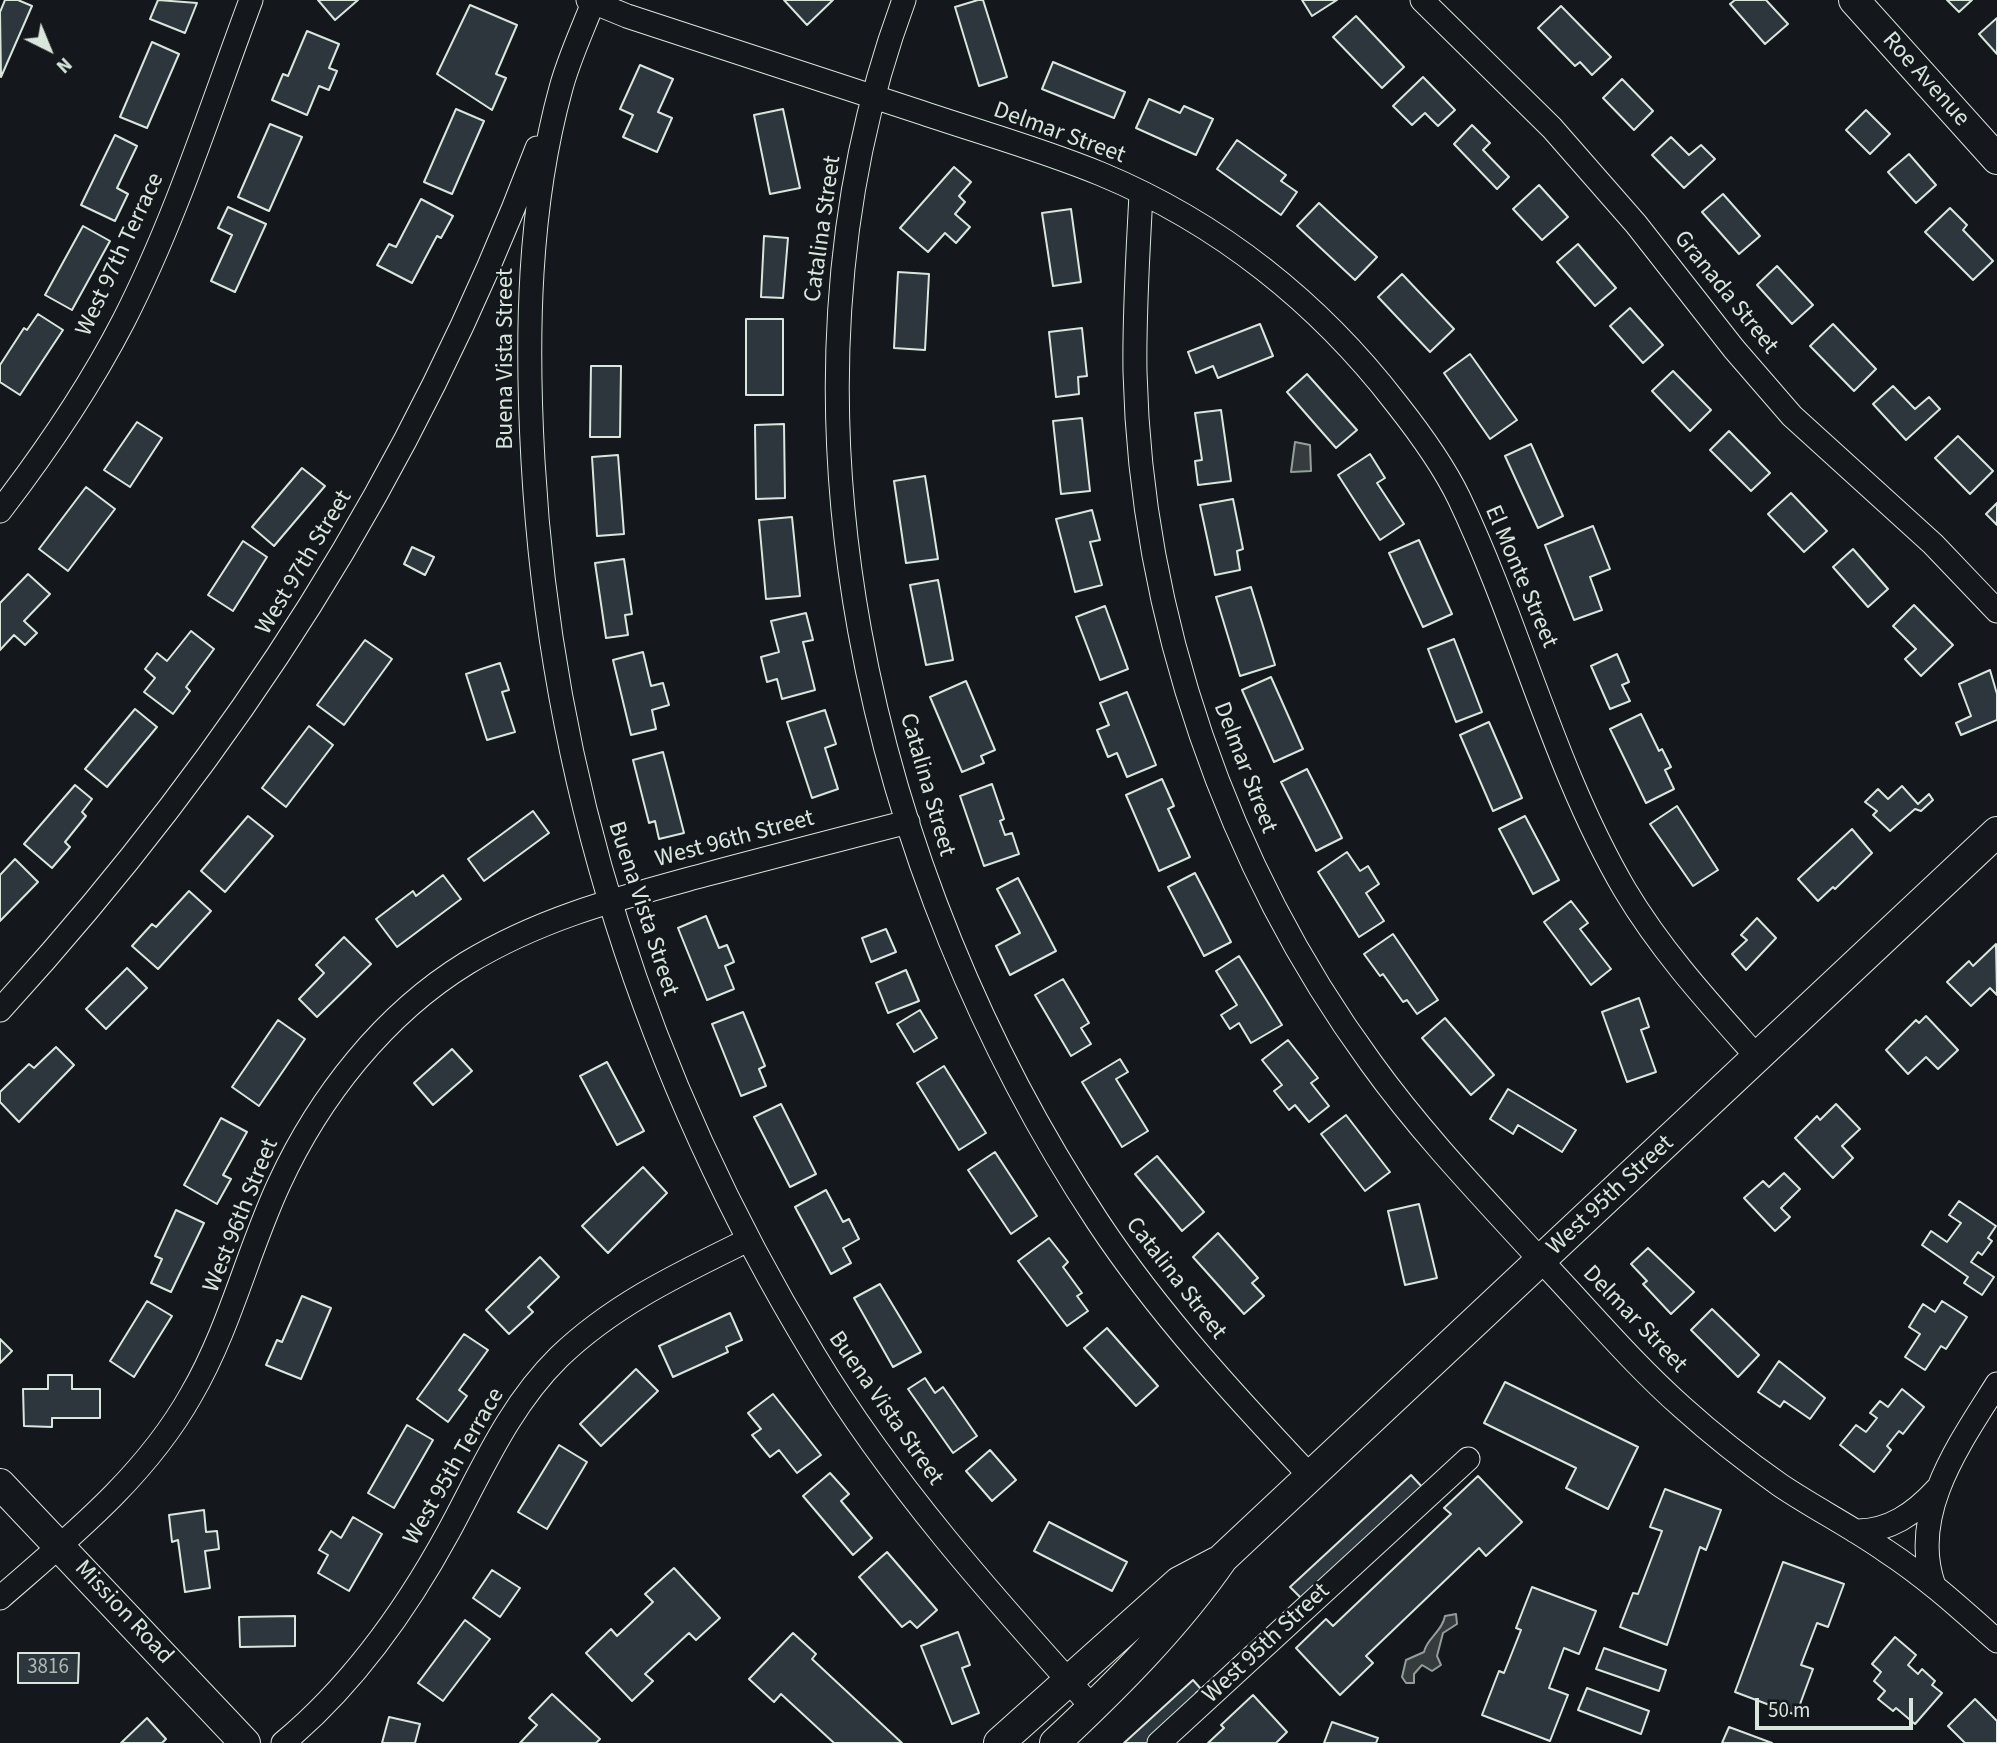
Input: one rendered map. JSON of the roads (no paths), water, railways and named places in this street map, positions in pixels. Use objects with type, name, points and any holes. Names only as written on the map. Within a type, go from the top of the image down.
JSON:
[{"type":"main road","name":"Roe Avenue","points":[[1854,0],[1997,159]]},
{"type":"main road","name":"West 95th Street","points":[[1055,1743],[1093,1708],[1196,1598],[1223,1558],[1997,832]]},
{"type":"main road","name":"Mission Road","points":[[0,1484],[245,1743]]},
{"type":"main road","name":"West 95th Street","points":[[999,1743],[1179,1582],[1223,1558]]},
{"type":"street","name":"West 97th Terrace","points":[[0,512],[81,396],[124,320],[167,228],[251,0]]},
{"type":"street","name":"Catalina Street","points":[[904,0],[875,97],[853,188],[840,291],[837,365],[839,446],[847,538],[861,629],[877,708],[908,821],[961,968],[992,1037],[1052,1148],[1099,1223],[1156,1302],[1220,1379],[1311,1476]]},
{"type":"street","name":"Granada Street","points":[[1422,0],[1552,128],[1636,224],[1734,349],[1793,416],[1933,544],[1997,611]]},
{"type":"street","name":"Delmar Street","points":[[592,1],[1102,175],[1141,194],[1135,375],[1142,472],[1157,567],[1179,665],[1206,746],[1245,847],[1307,967],[1369,1061],[1415,1121],[1636,1362],[1690,1414],[1781,1486],[1855,1531],[1934,1586],[1997,1641]]},
{"type":"street","name":"Buena Vista Street","points":[[592,1],[561,86],[537,216],[530,305],[530,408],[536,519],[562,712],[580,796],[608,901],[664,1061],[694,1132],[748,1240],[815,1357],[909,1493],[971,1572],[1093,1708]]},
{"type":"street","name":"West 97th Street","points":[[0,1010],[127,863],[187,788],[261,685],[325,586],[382,488],[461,330],[520,195],[561,86]]},
{"type":"street","name":"El Monte Street","points":[[1141,194],[1226,241],[1273,275],[1343,339],[1415,428],[1456,492],[1488,560],[1575,788],[1625,890],[1673,962],[1757,1058]]},
{"type":"street","name":"West 96th Street","points":[[0,1598],[128,1481],[161,1441],[190,1398],[218,1345],[278,1186],[298,1144],[329,1096],[366,1050],[409,1007],[464,965],[517,935],[571,912],[908,821]]},
{"type":"street","name":"West 95th Terrace","points":[[284,1743],[353,1674],[385,1634],[423,1578],[501,1432],[525,1397],[558,1358],[603,1319],[654,1287],[748,1240]]},
{"type":"street","points":[[1855,1531],[1878,1530],[1895,1522],[1916,1510],[1937,1489],[1997,1384]]},
{"type":"street","name":"West 95th Street","points":[[1159,1743],[1468,1460]]},
{"type":"street","points":[[1934,1586],[1927,1569],[1926,1546],[1937,1489]]}]
